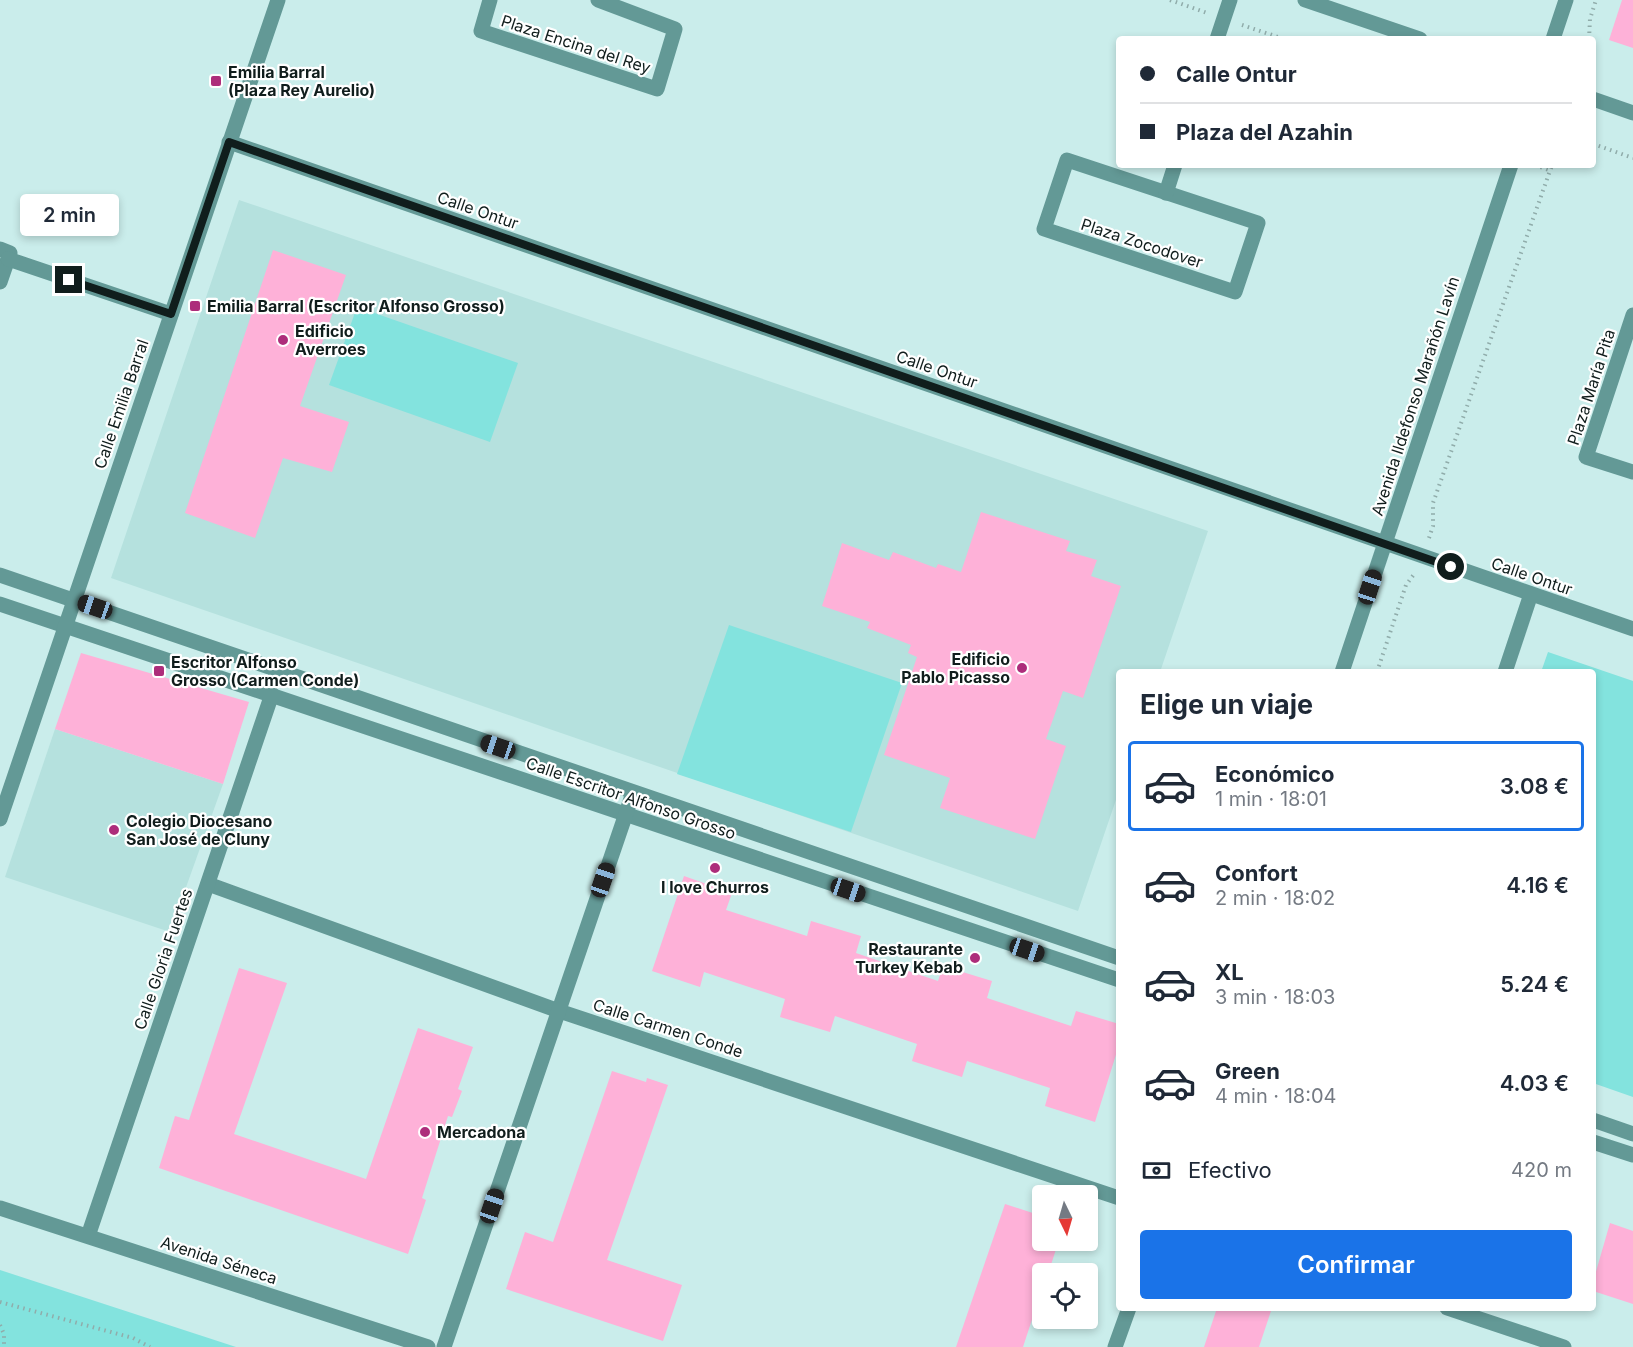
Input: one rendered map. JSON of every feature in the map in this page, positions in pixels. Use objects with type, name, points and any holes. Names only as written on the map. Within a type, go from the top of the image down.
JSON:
[{"type":"street","name":"Calle Emilia Barral","points":[[0,819],[4,793],[73,599],[278,0]]},
{"type":"street","name":"Plaza Encina del Rey","points":[[490,0],[481,31],[657,89],[675,29],[598,0]]},
{"type":"street","points":[[1218,36],[1230,0]]},
{"type":"street","points":[[1305,0],[1411,36]]},
{"type":"street","points":[[1554,36],[1566,0]]},
{"type":"street","points":[[1596,100],[1633,113]]},
{"type":"street","name":"Calle Ontur","points":[[229,142],[1633,629]]},
{"type":"street","name":"Plaza Zocodover","points":[[1067,160],[1166,193],[1258,223],[1235,292],[1044,229],[1067,160]]},
{"type":"street","points":[[1166,193],[1174,168]]},
{"type":"street","name":"Avenida Ildefonso Marañón Lavín","points":[[1343,669],[1510,168]]},
{"type":"street","points":[[0,282],[4,254],[171,314]]},
{"type":"street","name":"Plaza María Pita","points":[[1633,315],[1586,457],[1633,472]]},
{"type":"street","name":"Calle Escritor Alfonso Grosso","points":[[0,575],[1116,957]]},
{"type":"street","points":[[1506,669],[1531,594]]},
{"type":"street","name":"Calle Escritor Alfonso Grosso","points":[[0,604],[1116,980]]},
{"type":"street","name":"Calle Gloria Fuertes","points":[[88,1236],[272,694]]},
{"type":"street","points":[[444,1347],[633,793]]},
{"type":"street","name":"Calle Carmen Conde","points":[[208,884],[558,1011],[1116,1197]]},
{"type":"street","points":[[1596,1121],[1633,1134]]},
{"type":"street","points":[[1596,1143],[1633,1155]]},
{"type":"street","name":"Avenida Séneca","points":[[0,1208],[428,1347]]},
{"type":"street","points":[[1115,1347],[1128,1311]]},
{"type":"street","points":[[1456,1311],[1564,1347]]},
{"type":"path","points":[[1170,0],[1211,14]]},
{"type":"path","points":[[1589,36],[1590,19],[1596,0]]},
{"type":"path","points":[[1235,22],[1275,36]]},
{"type":"path","points":[[1596,145],[1633,158]]},
{"type":"path","points":[[1426,546],[1433,526],[1433,503],[1549,170],[1543,168]]},
{"type":"path","points":[[1378,669],[1406,585],[1417,570]]},
{"type":"path","points":[[0,1302],[133,1338],[150,1347]]},
{"type":"path","points":[[0,1325],[4,1334],[4,1347]]},
{"type":"shaded area","points":[[239,200],[1208,531],[1161,669],[1116,669],[1116,800],[1078,911],[111,578]]},
{"type":"shaded area","points":[[357,307],[518,363],[490,442],[329,385]]},
{"type":"shaded area","points":[[729,625],[902,683],[851,832],[677,774]]},
{"type":"shaded area","points":[[1548,652],[1633,681],[1633,1097],[1596,1084],[1596,669],[1542,669]]},
{"type":"shaded area","name":"Colegio Diocesano San José de Cluny","points":[[55,729],[223,784],[170,932],[5,877]]},
{"type":"shaded area","points":[[0,1270],[236,1347],[0,1347]]},
{"type":"building","points":[[1622,0],[1633,0],[1633,48],[1609,40]]},
{"type":"building","name":"Edificio Averroes","points":[[273,250],[346,275],[300,406],[349,422],[332,472],[283,458],[255,538],[185,513]]},
{"type":"building","name":"Edificio Pablo Picasso","points":[[981,512],[1070,541],[1066,551],[1097,560],[1091,576],[1121,586],[1083,698],[1063,691],[1046,739],[1066,746],[1035,839],[940,808],[950,778],[884,755],[917,657],[908,653],[911,645],[867,628],[870,622],[822,606],[842,543],[889,560],[893,552],[936,568],[938,564],[961,572]]},
{"type":"building","points":[[81,653],[249,702],[223,784],[55,729]]},
{"type":"building","points":[[684,876],[732,893],[726,910],[807,936],[811,921],[861,936],[856,953],[938,981],[943,966],[992,981],[987,998],[1071,1026],[1076,1011],[1116,1023],[1116,1055],[1095,1122],[1045,1106],[1050,1088],[967,1061],[962,1077],[912,1061],[917,1044],[835,1016],[830,1032],[780,1017],[785,999],[704,972],[700,987],[652,971]]},
{"type":"building","points":[[239,968],[287,983],[234,1134],[366,1179],[418,1028],[473,1047],[458,1089],[462,1091],[452,1117],[448,1116],[422,1198],[426,1200],[408,1254],[159,1168],[175,1116],[189,1120]]},
{"type":"building","points":[[612,1071],[646,1082],[647,1078],[668,1085],[607,1260],[682,1285],[663,1341],[506,1289],[525,1232],[553,1242]]},
{"type":"building","points":[[1005,1204],[1032,1213],[1032,1251],[1055,1251],[1052,1263],[1032,1263],[1032,1320],[1023,1347],[956,1347]]},
{"type":"building","points":[[1610,1223],[1633,1231],[1633,1304],[1596,1292],[1596,1272]]},
{"type":"building","points":[[1216,1311],[1271,1311],[1259,1347],[1204,1347]]},
{"type":"place","name":"Emilia Barral (Plaza Rey Aurelio)","points":[[216,81]]},
{"type":"place","name":"Emilia Barral (Escritor Alfonso Grosso)","points":[[195,306]]},
{"type":"place","name":"Edificio Averroes","points":[[283,340]]},
{"type":"place","name":"Edificio Pablo Picasso","points":[[1022,668]]},
{"type":"place","name":"Escritor Alfonso Grosso (Carmen Conde)","points":[[159,671]]},
{"type":"place","name":"Colegio Diocesano San José de Cluny","points":[[114,830]]},
{"type":"place","name":"I love Churros","points":[[715,868]]},
{"type":"place","name":"Restaurante Turkey Kebab","points":[[975,958]]},
{"type":"place","name":"Mercadona","points":[[425,1132]]},
{"type":"route","points":[[69,280],[171,314],[229,142],[1451,567]]}]
